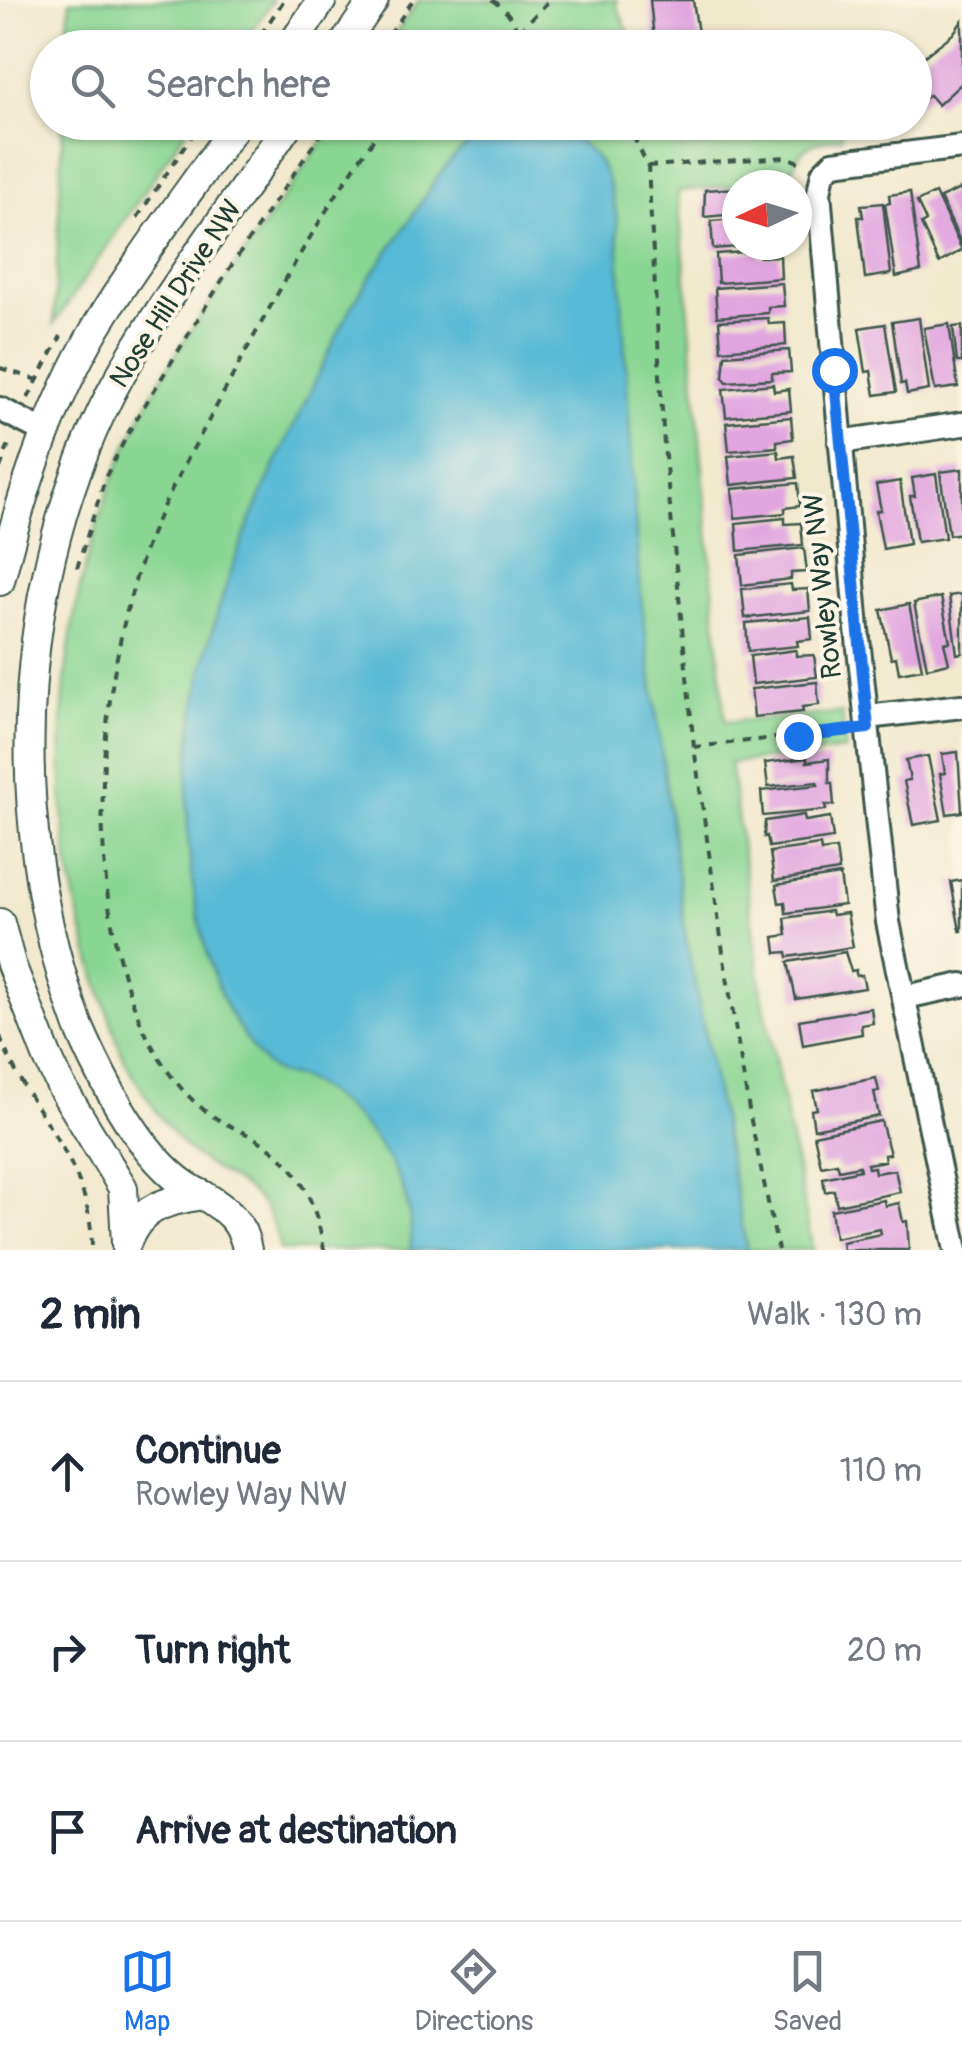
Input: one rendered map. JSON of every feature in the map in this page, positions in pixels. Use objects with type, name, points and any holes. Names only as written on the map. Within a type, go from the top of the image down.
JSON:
[{"type":"street","points":[[302,30],[322,0]]},
{"type":"street","points":[[353,30],[374,0]]},
{"type":"street","name":"Nose Hill Drive NW","points":[[0,581],[18,508],[46,432],[105,312],[225,140]]},
{"type":"street","name":"Nose Hill Drive NW","points":[[247,1250],[235,1218],[184,1185],[155,1157],[91,1054],[57,971],[38,888],[26,789],[35,626],[52,542],[84,448],[132,355],[278,140]]},
{"type":"street","points":[[822,174],[833,162],[962,146]]},
{"type":"street","name":"Rowley Way NW","points":[[822,174],[819,192],[840,442],[888,922],[956,1250]]},
{"type":"street","points":[[0,409],[84,448]]},
{"type":"street","points":[[840,442],[962,424]]},
{"type":"street","points":[[867,722],[962,706]]},
{"type":"street","points":[[0,923],[10,964],[47,1056],[123,1188],[126,1246]]},
{"type":"street","points":[[905,997],[962,985]]},
{"type":"street","points":[[126,1246],[134,1224],[147,1210],[164,1201],[203,1195]]},
{"type":"path","points":[[264,30],[284,0]]},
{"type":"path","points":[[393,30],[414,0]]},
{"type":"path","points":[[493,0],[507,10],[518,30]]},
{"type":"path","points":[[520,30],[550,0]]},
{"type":"path","points":[[73,581],[106,476],[132,426],[229,269],[318,140]]},
{"type":"path","points":[[324,1250],[318,1219],[298,1174],[281,1156],[206,1111],[182,1090],[158,1058],[142,1025],[114,927],[102,821],[103,777],[126,614],[146,547],[168,496],[279,288],[333,196],[373,140]]},
{"type":"path","points":[[635,140],[648,166],[664,446],[694,747],[724,959],[778,1250]]},
{"type":"path","points":[[648,166],[786,157],[822,174]]},
{"type":"path","points":[[0,368],[36,379]]},
{"type":"path","points":[[694,747],[867,722]]},
{"type":"path","points":[[0,1036],[87,1198],[92,1250]]},
{"type":"green space","points":[[70,0],[273,0],[253,30],[67,30]]},
{"type":"green space","points":[[419,0],[618,0],[616,4],[627,30],[398,30]]},
{"type":"green space","points":[[62,140],[179,140],[54,324]]},
{"type":"green space","points":[[323,140],[677,140],[681,148],[745,140],[826,140],[806,148],[793,170],[722,170],[722,187],[678,191],[725,722],[842,713],[846,750],[730,763],[762,994],[813,1250],[280,1250],[267,1212],[258,1200],[193,1154],[156,1111],[123,1057],[77,909],[66,845],[62,730],[74,616],[87,560],[125,451],[159,383]]},
{"type":"water","points":[[474,140],[576,140],[602,167],[613,199],[639,581],[686,938],[747,1250],[410,1250],[406,1198],[383,1150],[348,1110],[327,1094],[305,1080],[279,1074],[269,1067],[236,1024],[209,961],[190,863],[187,797],[199,689],[219,609],[262,493],[355,301],[437,178]]},
{"type":"building","points":[[650,0],[693,0],[698,30],[653,30]]},
{"type":"building","points":[[962,21],[962,83],[938,105],[932,98],[932,50],[953,34]]},
{"type":"building","points":[[722,189],[722,215],[704,217],[705,190]]},
{"type":"building","points":[[960,189],[962,194],[962,245],[940,198]]},
{"type":"building","points":[[910,192],[921,271],[896,277],[885,204],[890,203],[889,195]]},
{"type":"building","points":[[935,193],[962,250],[939,263],[921,224],[926,221],[917,202]]},
{"type":"building","points":[[883,203],[891,274],[865,278],[858,217],[863,217],[861,205]]},
{"type":"building","points":[[722,220],[722,248],[713,249],[711,221]]},
{"type":"building","points":[[716,254],[722,254],[722,260],[780,260],[781,278],[718,283]]},
{"type":"building","points":[[782,283],[784,306],[768,307],[768,313],[717,317],[715,288]]},
{"type":"building","points":[[768,318],[769,324],[785,323],[786,345],[721,350],[719,321]]},
{"type":"building","points":[[919,318],[929,390],[907,394],[905,383],[901,384],[892,322]]},
{"type":"building","points":[[885,324],[896,392],[875,395],[871,371],[866,372],[859,328]]},
{"type":"building","points":[[949,324],[958,387],[935,390],[924,328]]},
{"type":"building","points":[[962,326],[962,362],[957,362],[953,327]]},
{"type":"building","points":[[789,350],[791,372],[772,373],[772,379],[727,382],[723,377],[725,355]]},
{"type":"building","points":[[773,384],[774,391],[789,389],[791,411],[726,417],[723,389]]},
{"type":"building","points":[[791,417],[793,439],[777,441],[777,447],[729,451],[726,423]]},
{"type":"building","points":[[778,451],[779,458],[794,456],[797,478],[731,485],[728,456]]},
{"type":"building","points":[[962,469],[962,533],[949,535],[940,472]]},
{"type":"building","points":[[936,474],[945,538],[917,542],[910,496],[915,496],[912,478]]},
{"type":"building","points":[[900,481],[909,544],[883,549],[876,485]]},
{"type":"building","points":[[798,483],[800,506],[785,508],[785,513],[735,518],[732,489]]},
{"type":"building","points":[[785,518],[785,524],[801,523],[803,545],[738,551],[736,523]]},
{"type":"building","points":[[804,548],[807,572],[791,573],[791,579],[742,585],[739,555]]},
{"type":"building","points":[[791,584],[792,590],[808,589],[810,611],[745,618],[742,589]]},
{"type":"building","points":[[962,594],[962,653],[957,654],[949,596]]},
{"type":"building","points":[[941,597],[950,642],[944,643],[949,663],[927,668],[914,603]]},
{"type":"building","points":[[909,604],[922,669],[899,673],[896,657],[891,658],[881,610]]},
{"type":"building","points":[[810,617],[812,639],[797,641],[798,646],[748,651],[746,623]]},
{"type":"building","points":[[796,650],[796,656],[814,655],[817,677],[753,684],[750,656]]},
{"type":"building","points":[[817,682],[819,705],[802,707],[803,712],[754,717],[751,689]]},
{"type":"building","points":[[958,752],[962,812],[947,814],[940,774],[945,773],[942,754]]},
{"type":"building","points":[[928,756],[941,820],[913,825],[904,781],[910,780],[906,760]]},
{"type":"building","points":[[807,758],[807,762],[829,759],[834,805],[825,805],[826,810],[763,816],[761,791],[818,785],[817,782],[768,787],[765,763]]},
{"type":"building","points":[[804,815],[805,821],[830,817],[833,838],[769,847],[767,836],[764,837],[765,821]]},
{"type":"building","points":[[820,845],[821,851],[836,849],[839,871],[774,881],[770,852]]},
{"type":"building","points":[[840,875],[844,905],[786,913],[785,902],[779,903],[776,885]]},
{"type":"building","points":[[962,880],[962,931],[960,931],[951,882]]},
{"type":"building","points":[[831,911],[832,915],[847,913],[853,947],[788,957],[787,952],[776,953],[774,937],[787,935],[785,918]]},
{"type":"building","points":[[845,952],[851,971],[862,975],[865,988],[796,999],[788,962]]},
{"type":"building","points":[[871,1008],[873,1023],[861,1025],[862,1034],[803,1045],[799,1020]]},
{"type":"building","points":[[876,1078],[879,1091],[874,1092],[879,1116],[814,1129],[811,1110],[817,1109],[813,1091]]},
{"type":"building","points":[[881,1121],[890,1154],[884,1155],[885,1161],[867,1164],[868,1168],[874,1167],[875,1173],[895,1170],[900,1192],[837,1205],[834,1190],[825,1192],[823,1178],[860,1170],[859,1166],[839,1170],[837,1163],[821,1166],[814,1135]]},
{"type":"building","points":[[884,1200],[885,1206],[899,1203],[903,1222],[907,1221],[909,1250],[843,1250],[842,1242],[881,1234],[880,1229],[835,1238],[831,1210]]},
{"type":"route","points":[[798,736],[868,728],[834,370]]}]
